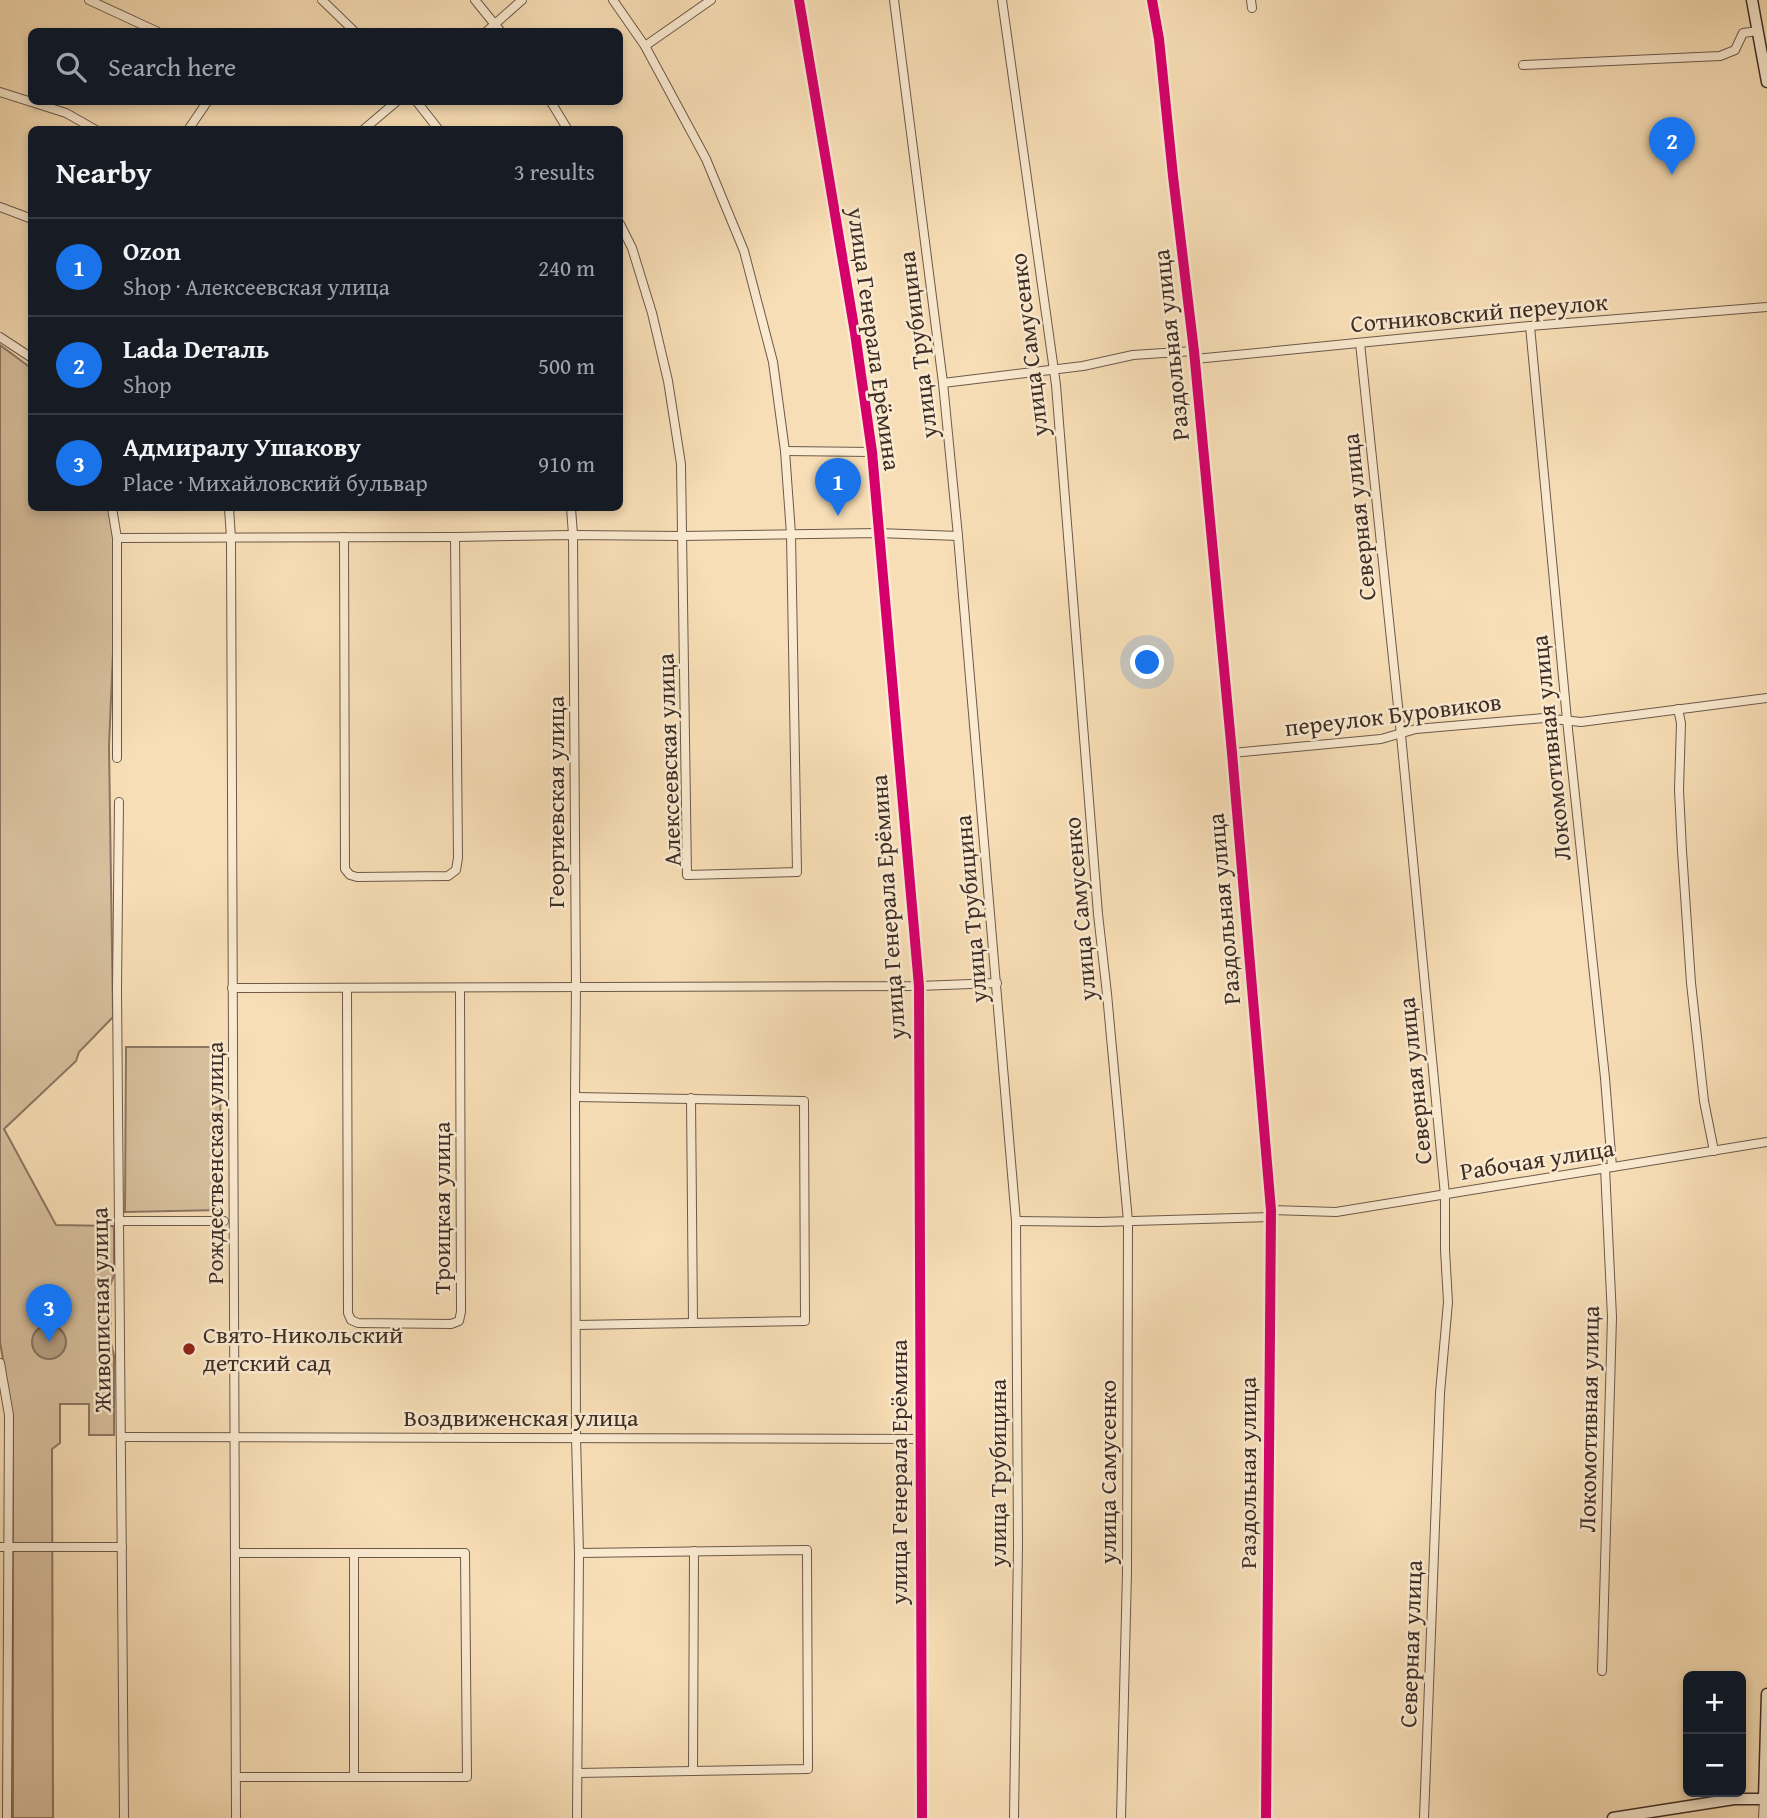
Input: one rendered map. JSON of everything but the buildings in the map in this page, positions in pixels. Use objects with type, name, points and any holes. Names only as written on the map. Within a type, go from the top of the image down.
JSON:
[{"type":"main road","points":[[1752,0],[1761,36],[1767,82]]},
{"type":"main road","points":[[1613,1818],[1734,1799],[1765,1798],[1767,1694]]},
{"type":"street","points":[[89,0],[149,28]]},
{"type":"street","points":[[322,0],[351,28]]},
{"type":"street","points":[[475,0],[498,28],[522,0]]},
{"type":"street","points":[[613,0],[645,46],[706,159],[744,251],[773,362],[785,452],[791,534]]},
{"type":"street","points":[[645,46],[711,0]]},
{"type":"street","name":"улица Генерала Ерёмина","points":[[800,0],[872,452],[919,986],[922,1818]]},
{"type":"street","name":"улица Трубицина","points":[[894,0],[943,383],[1016,1222],[1018,1545],[1014,1818]]},
{"type":"street","name":"улица Самусенко","points":[[1002,0],[1054,369],[1098,914],[1128,1220],[1127,1559],[1121,1818]]},
{"type":"street","name":"Раздольная улица","points":[[1152,0],[1159,39],[1195,355],[1271,1214],[1266,1818]]},
{"type":"street","points":[[1523,65],[1720,56],[1735,50],[1743,33],[1761,36]]},
{"type":"street","points":[[0,92],[28,101]]},
{"type":"street","points":[[41,105],[66,113],[89,126]]},
{"type":"street","points":[[191,126],[205,105]]},
{"type":"street","points":[[367,126],[392,105]]},
{"type":"street","points":[[419,105],[436,126]]},
{"type":"street","points":[[553,105],[566,126]]},
{"type":"street","points":[[0,207],[28,218]]},
{"type":"street","points":[[623,230],[632,248],[652,313],[668,381],[681,464],[682,536]]},
{"type":"street","name":"Сотниковский переулок","points":[[943,383],[1083,366],[1133,355],[1195,355],[1360,343],[1767,307]]},
{"type":"street","name":"Локомотивная улица","points":[[1530,326],[1567,720],[1602,1051],[1609,1168],[1612,1317],[1602,1671]]},
{"type":"street","points":[[0,337],[28,355]]},
{"type":"street","name":"Северная улица","points":[[1360,343],[1445,1195],[1448,1302],[1440,1393],[1423,1818]]},
{"type":"street","points":[[785,452],[872,452]]},
{"type":"street","points":[[113,511],[117,538],[117,758]]},
{"type":"street","name":"Рождественская улица","points":[[229,511],[236,1818]]},
{"type":"street","name":"Георгиевская улица","points":[[571,511],[576,986],[576,1437],[579,1553],[577,1818]]},
{"type":"street","points":[[117,538],[878,533],[958,536]]},
{"type":"street","name":"Алексеевская улица","points":[[682,536],[687,875],[797,872],[791,534]]},
{"type":"street","points":[[344,537],[345,869],[350,875],[357,877],[448,876],[456,870],[455,537]]},
{"type":"street","name":"переулок Буровиков","points":[[1232,752],[1381,739],[1416,729],[1531,719],[1581,722],[1767,698]]},
{"type":"street","points":[[1678,709],[1681,723],[1679,790],[1691,983],[1704,1101],[1714,1151]]},
{"type":"street","name":"Живописная улица","points":[[119,802],[117,988],[124,1818]]},
{"type":"street","points":[[232,989],[919,986],[997,983]]},
{"type":"street","name":"Троицкая улица","points":[[347,988],[348,1313],[351,1320],[358,1323],[451,1324],[459,1321],[461,1312],[460,989]]},
{"type":"street","points":[[575,1097],[804,1101],[805,1321],[576,1325]]},
{"type":"street","points":[[691,1098],[693,1322]]},
{"type":"street","name":"Рабочая улица","points":[[1016,1222],[1099,1222],[1336,1212],[1767,1142]]},
{"type":"street","points":[[120,1221],[224,1220]]},
{"type":"street","points":[[0,1363],[9,1416],[4,1547],[4,1798],[7,1818]]},
{"type":"street","name":"Воздвиженская улица","points":[[121,1437],[920,1439]]},
{"type":"street","points":[[4,1547],[122,1547]]},
{"type":"street","points":[[578,1773],[808,1769],[807,1550],[579,1553]]},
{"type":"street","points":[[693,1771],[694,1551]]},
{"type":"street","points":[[235,1553],[465,1553],[467,1763],[467,1777],[236,1777]]},
{"type":"street","points":[[354,1553],[354,1777]]},
{"type":"street","points":[[1763,1818],[1765,1798]]},
{"type":"shaded area","points":[[0,345],[28,366],[28,511],[110,511],[114,533],[109,746],[113,1017],[79,1052],[76,1061],[4,1129],[56,1225],[113,1226],[114,1229],[114,1275],[110,1286],[111,1343],[114,1355],[114,1435],[89,1435],[89,1404],[60,1404],[60,1443],[52,1449],[53,1818],[13,1818],[13,1418],[0,1342]]},
{"type":"shaded area","points":[[126,1047],[220,1047],[221,1210],[125,1212]]},
{"type":"shaded area","points":[[49,1325],[61,1330],[66,1342],[61,1354],[49,1359],[37,1354],[32,1342],[37,1330]]},
{"type":"cycle path","points":[[799,0],[855,333],[872,452],[919,986],[922,1818]]},
{"type":"cycle path","points":[[1152,0],[1159,39],[1194,351],[1271,1210],[1266,1818]]},
{"type":"place","name":"Lada Dеталь","points":[[1672,175]]},
{"type":"place","name":"Ozon","points":[[838,516]]},
{"type":"place","name":"Адмиралу Ушакову","points":[[49,1342]]},
{"type":"place","name":"Свято-Никольский детский сад","points":[[189,1349]]}]
